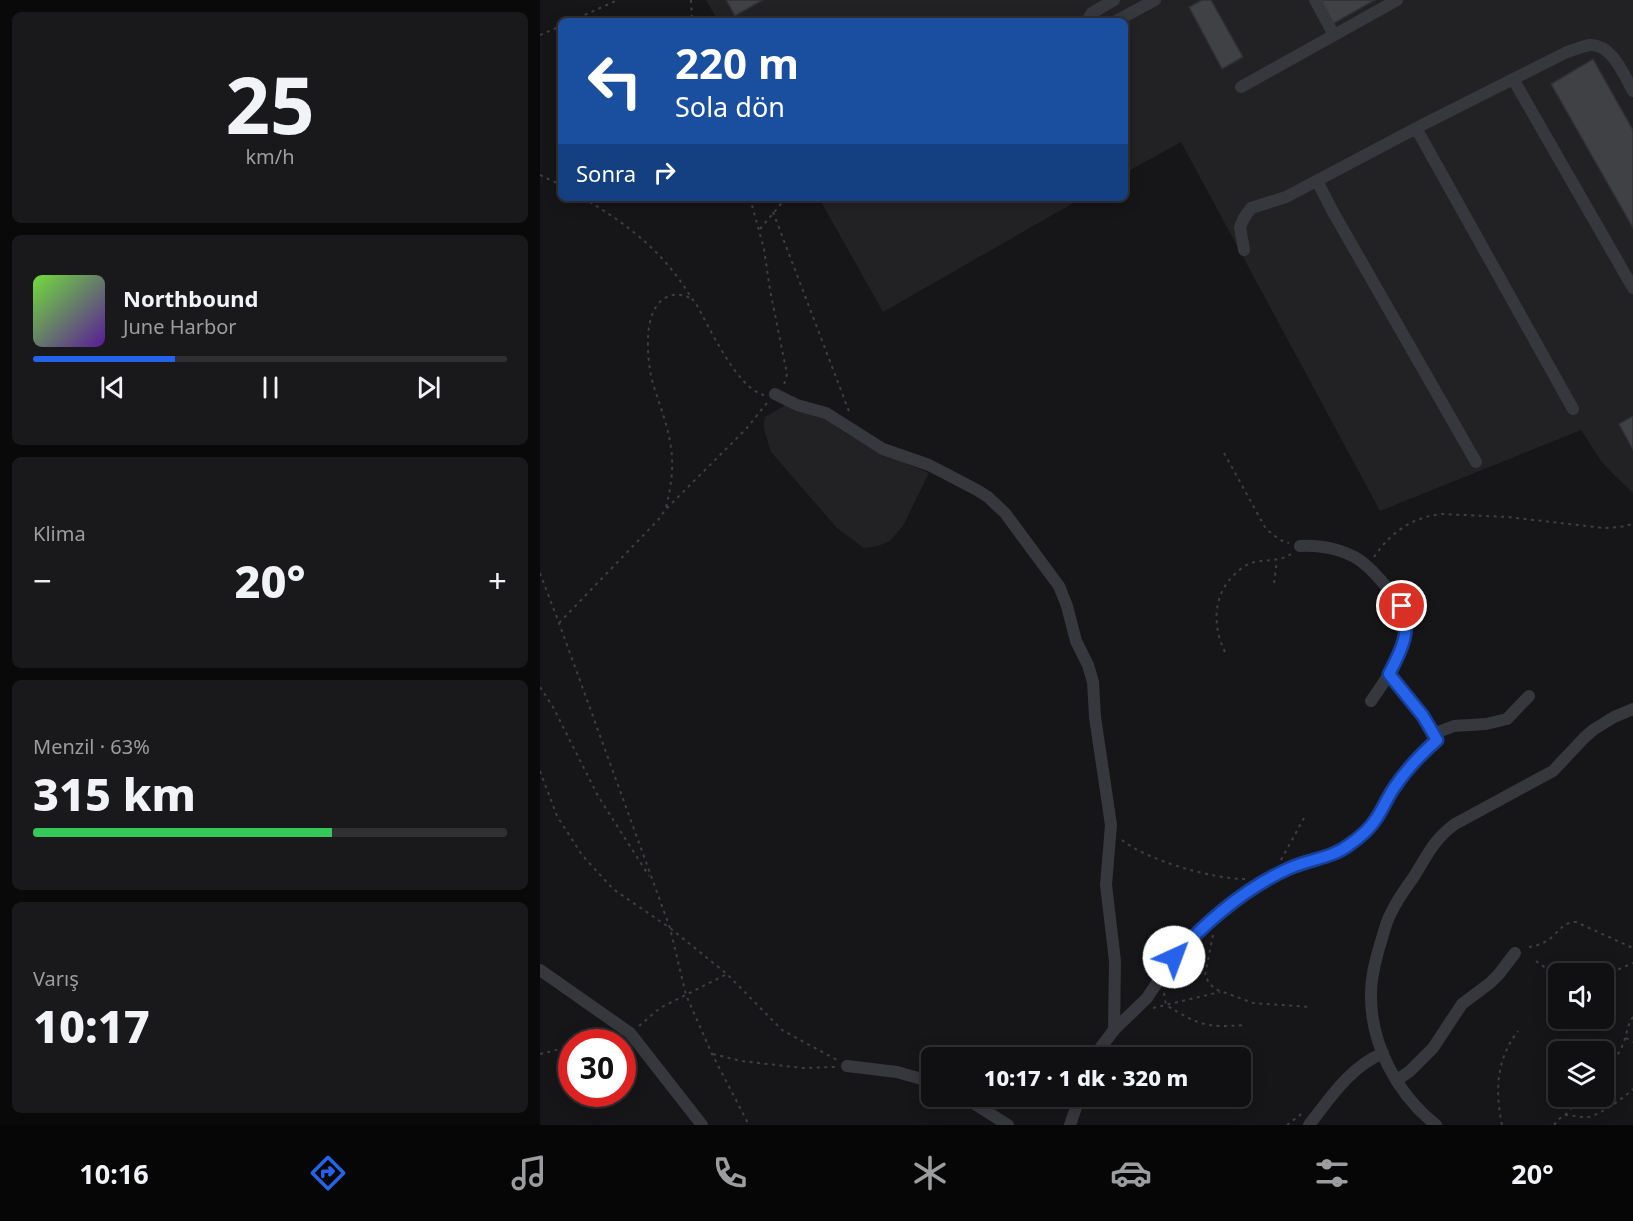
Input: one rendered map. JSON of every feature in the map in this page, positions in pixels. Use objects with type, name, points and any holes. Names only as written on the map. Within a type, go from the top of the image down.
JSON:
[{"type":"street","points":[[1088,18],[1114,0]]},
{"type":"street","points":[[1122,18],[1155,0]]},
{"type":"street","points":[[1315,0],[1334,35]]},
{"type":"street","points":[[1241,87],[1397,0]]},
{"type":"street","points":[[1244,250],[1240,227],[1251,208],[1286,197],[1567,52],[1590,45],[1601,48],[1617,60],[1633,91]]},
{"type":"street","points":[[1513,79],[1633,288]]},
{"type":"street","points":[[1416,128],[1573,409]]},
{"type":"street","points":[[1317,180],[1476,462]]},
{"type":"street","points":[[775,394],[797,405],[826,413],[883,448],[929,465],[988,497],[1005,513],[1053,576],[1064,596],[1072,629],[1088,664],[1093,682],[1096,725],[1111,825],[1106,885],[1115,961],[1114,1030]]},
{"type":"street","points":[[1300,546],[1329,548],[1349,555],[1367,566],[1402,606],[1406,617],[1405,638],[1389,674],[1371,700]]},
{"type":"street","points":[[1389,674],[1423,716],[1436,739]]},
{"type":"street","points":[[1102,1047],[1114,1030],[1147,998],[1174,957],[1217,915],[1272,877],[1306,861],[1336,854],[1359,837],[1375,821],[1406,771],[1436,739],[1454,726],[1486,724],[1507,719],[1529,696]]},
{"type":"street","points":[[1436,1125],[1415,1105],[1397,1080],[1383,1053],[1373,1024],[1371,982],[1391,912],[1431,848],[1445,831],[1553,771],[1593,730],[1633,709]]},
{"type":"street","points":[[1397,1080],[1428,1054],[1445,1033],[1462,1004],[1495,978],[1515,953]]},
{"type":"street","points":[[540,969],[624,1029]]},
{"type":"street","points":[[636,1041],[702,1125]]},
{"type":"street","points":[[1309,1125],[1352,1072],[1383,1053]]},
{"type":"street","points":[[847,1066],[889,1071],[921,1079]]},
{"type":"street","points":[[980,1107],[1008,1125]]},
{"type":"street","points":[[1070,1125],[1076,1107]]},
{"type":"path","points":[[578,18],[618,0]]},
{"type":"path","points":[[691,0],[692,18]]},
{"type":"path","points":[[540,35],[558,27]]},
{"type":"path","points":[[540,175],[558,184]]},
{"type":"path","points":[[589,201],[651,246],[674,271],[743,381],[755,392],[775,394]]},
{"type":"path","points":[[560,623],[665,510],[746,429],[785,384],[787,374],[768,269],[760,229],[751,201]]},
{"type":"path","points":[[760,229],[783,201]]},
{"type":"path","points":[[773,212],[856,432]]},
{"type":"path","points":[[665,510],[672,483],[671,450],[665,419],[651,375],[648,345],[650,321],[657,305],[666,298],[678,295],[692,299]]},
{"type":"path","points":[[1224,453],[1266,529],[1280,540],[1300,546]]},
{"type":"path","points":[[1367,566],[1394,533],[1412,521],[1432,515],[1508,517],[1604,528],[1633,524]]},
{"type":"path","points":[[1225,652],[1218,636],[1216,619],[1223,588],[1246,565],[1254,562],[1277,561],[1300,546]]},
{"type":"path","points":[[1274,583],[1277,561]]},
{"type":"path","points":[[540,573],[670,928],[686,995],[712,1054],[748,1125]]},
{"type":"path","points":[[540,687],[553,707],[598,796],[652,880]]},
{"type":"path","points":[[540,771],[557,816],[582,855],[613,889],[670,928],[727,974],[782,1029],[847,1066]]},
{"type":"path","points":[[1272,877],[1304,818]]},
{"type":"path","points":[[1111,825],[1117,835],[1127,844],[1155,858],[1211,876],[1250,879]]},
{"type":"path","points":[[1217,915],[1205,975],[1211,986],[1220,992],[1253,1003],[1310,1007]]},
{"type":"path","points":[[1529,947],[1546,941],[1563,926],[1576,922],[1633,948]]},
{"type":"path","points":[[1536,961],[1548,969]]},
{"type":"path","points":[[1614,971],[1633,963]]},
{"type":"path","points":[[635,1029],[660,1008],[727,974]]},
{"type":"path","points":[[1220,992],[1166,1005],[1201,1023],[1216,1026],[1245,1024]]},
{"type":"path","points":[[1614,1060],[1626,1038],[1628,1024],[1633,1017]]},
{"type":"path","points":[[1502,1125],[1498,1090],[1500,1068],[1507,1048],[1518,1031]]},
{"type":"path","points":[[1626,1038],[1633,1042]]},
{"type":"path","points":[[540,1053],[558,1049]]},
{"type":"path","points":[[712,1054],[741,1061],[802,1068],[847,1066]]},
{"type":"path","points":[[1565,1115],[1593,1116],[1633,1089]]},
{"type":"path","points":[[1554,1125],[1573,1107]]},
{"type":"shaded area","points":[[706,0],[1633,0],[1633,493],[1601,461],[1581,430],[1380,511],[1181,142],[1128,171],[1128,18],[716,18]]},
{"type":"shaded area","points":[[821,201],[1077,201],[883,312]]},
{"type":"shaded area","points":[[785,405],[822,417],[879,452],[929,473],[903,526],[890,541],[864,548],[837,528],[771,452],[764,429],[765,417]]},
{"type":"building","points":[[726,0],[763,0],[735,16]]},
{"type":"building","points":[[1202,0],[1211,0],[1243,57],[1222,69],[1189,7]]},
{"type":"building","points":[[1314,0],[1375,0],[1329,26]]},
{"type":"building","points":[[1593,59],[1633,130],[1633,228],[1551,84]]},
{"type":"building","points":[[1633,416],[1633,450],[1619,424]]},
{"type":"route","points":[[1174,957],[1206,925],[1266,880],[1306,861],[1336,854],[1368,830],[1406,771],[1437,740],[1423,716],[1389,674],[1407,630],[1402,606]]}]
